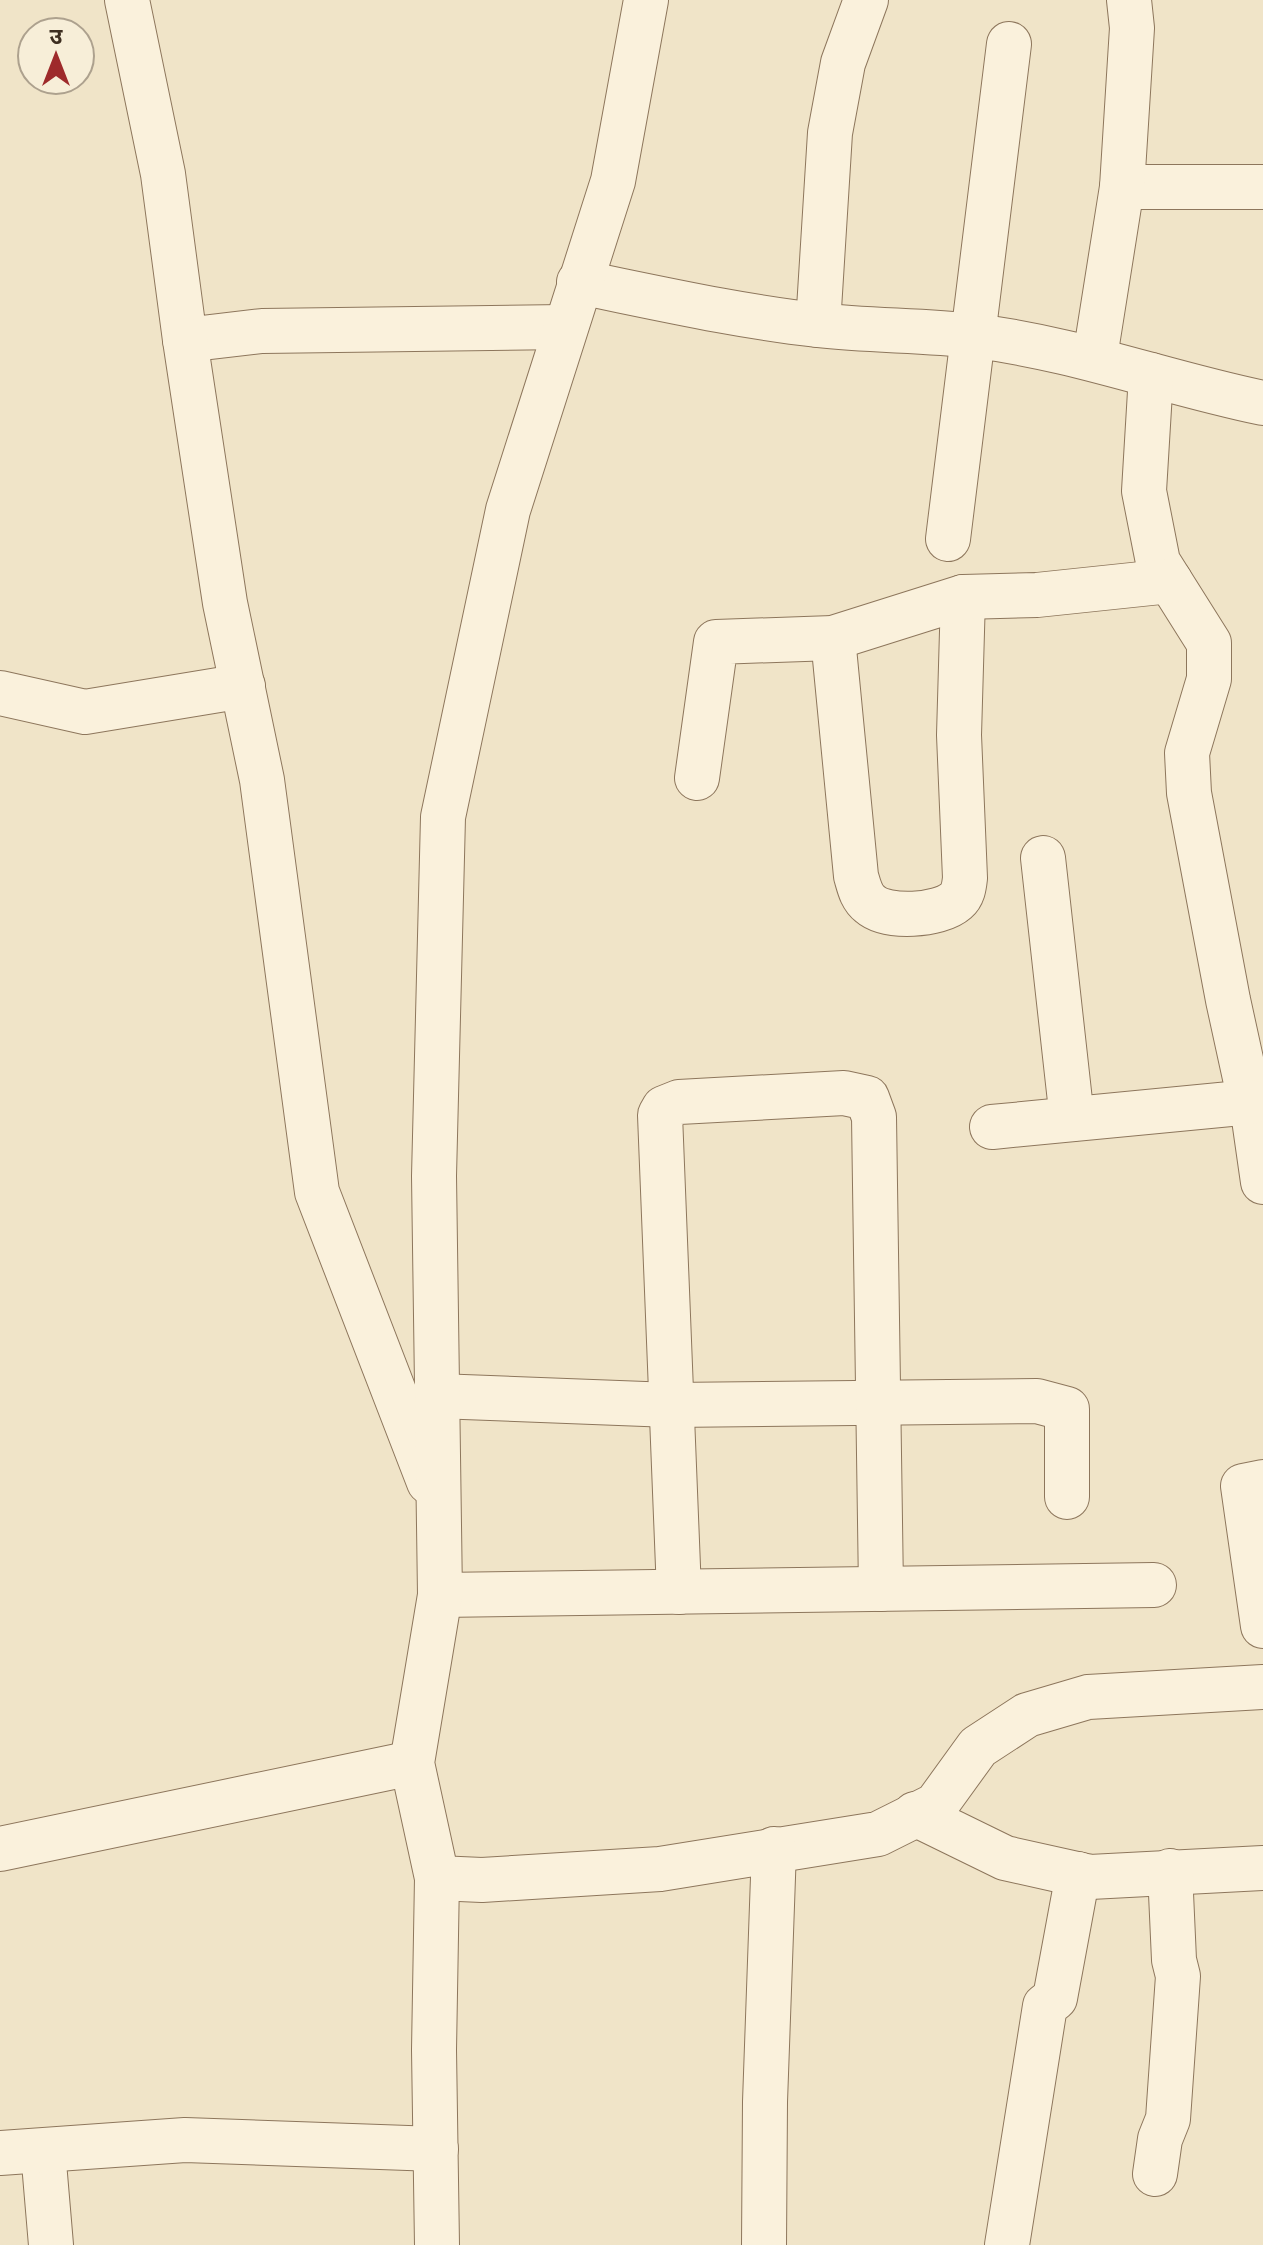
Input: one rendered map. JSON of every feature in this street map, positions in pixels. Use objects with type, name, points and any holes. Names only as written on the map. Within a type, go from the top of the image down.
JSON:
[{"type":"street","points":[[127,0],[163,174],[225,603],[262,780],[317,1192],[439,1509]]},
{"type":"street","points":[[437,2245],[437,1878],[412,1763],[440,1595],[434,1176],[443,817],[508,510],[613,181],[646,0]]},
{"type":"street","points":[[818,325],[830,133],[843,63],[866,0]]},
{"type":"street","points":[[1095,357],[1122,187],[1132,28],[1129,0]]},
{"type":"street","points":[[948,539],[1009,44]]},
{"type":"street","points":[[1122,187],[1263,187]]},
{"type":"street","points":[[579,282],[709,308],[818,325],[975,336],[1095,357],[1151,375],[1263,403]]},
{"type":"street","points":[[185,340],[262,331],[564,327]]},
{"type":"street","points":[[1151,375],[1144,491],[1158,562],[1209,643],[1209,679],[1187,753],[1189,793],[1263,1175]]},
{"type":"street","points":[[697,778],[716,642],[833,638],[963,597],[1037,595],[1170,581]]},
{"type":"street","points":[[833,638],[856,876],[862,894],[871,906],[890,912],[946,907],[957,900],[965,878],[959,735],[963,597]]},
{"type":"street","points":[[0,693],[85,712],[243,686]]},
{"type":"street","points":[[1043,858],[1072,1119]]},
{"type":"street","points":[[679,1592],[660,1115],[664,1108],[679,1102],[844,1093],[867,1098],[874,1117],[881,1589]]},
{"type":"street","points":[[992,1127],[1251,1102]]},
{"type":"street","points":[[437,1396],[671,1405],[1037,1401],[1067,1409],[1067,1497]]},
{"type":"street","points":[[1263,1482],[1243,1486],[1263,1626]]},
{"type":"street","points":[[440,1595],[1154,1585]]},
{"type":"street","points":[[437,1878],[482,1880],[660,1869],[878,1834],[936,1805],[978,1747],[1027,1715],[1088,1697],[1263,1687]]},
{"type":"street","points":[[1,1846],[412,1763]]},
{"type":"street","points":[[915,1814],[1005,1858],[1090,1877],[1263,1868]]},
{"type":"street","points":[[764,2245],[765,2102],[774,1849]]},
{"type":"street","points":[[1155,2174],[1160,2139],[1168,2119],[1178,1976],[1174,1960],[1170,1871]]},
{"type":"street","points":[[1007,2245],[1045,2006],[1055,1998],[1078,1874]]},
{"type":"street","points":[[0,2153],[185,2140],[436,2149]]},
{"type":"street","points":[[43,2151],[51,2245]]}]
